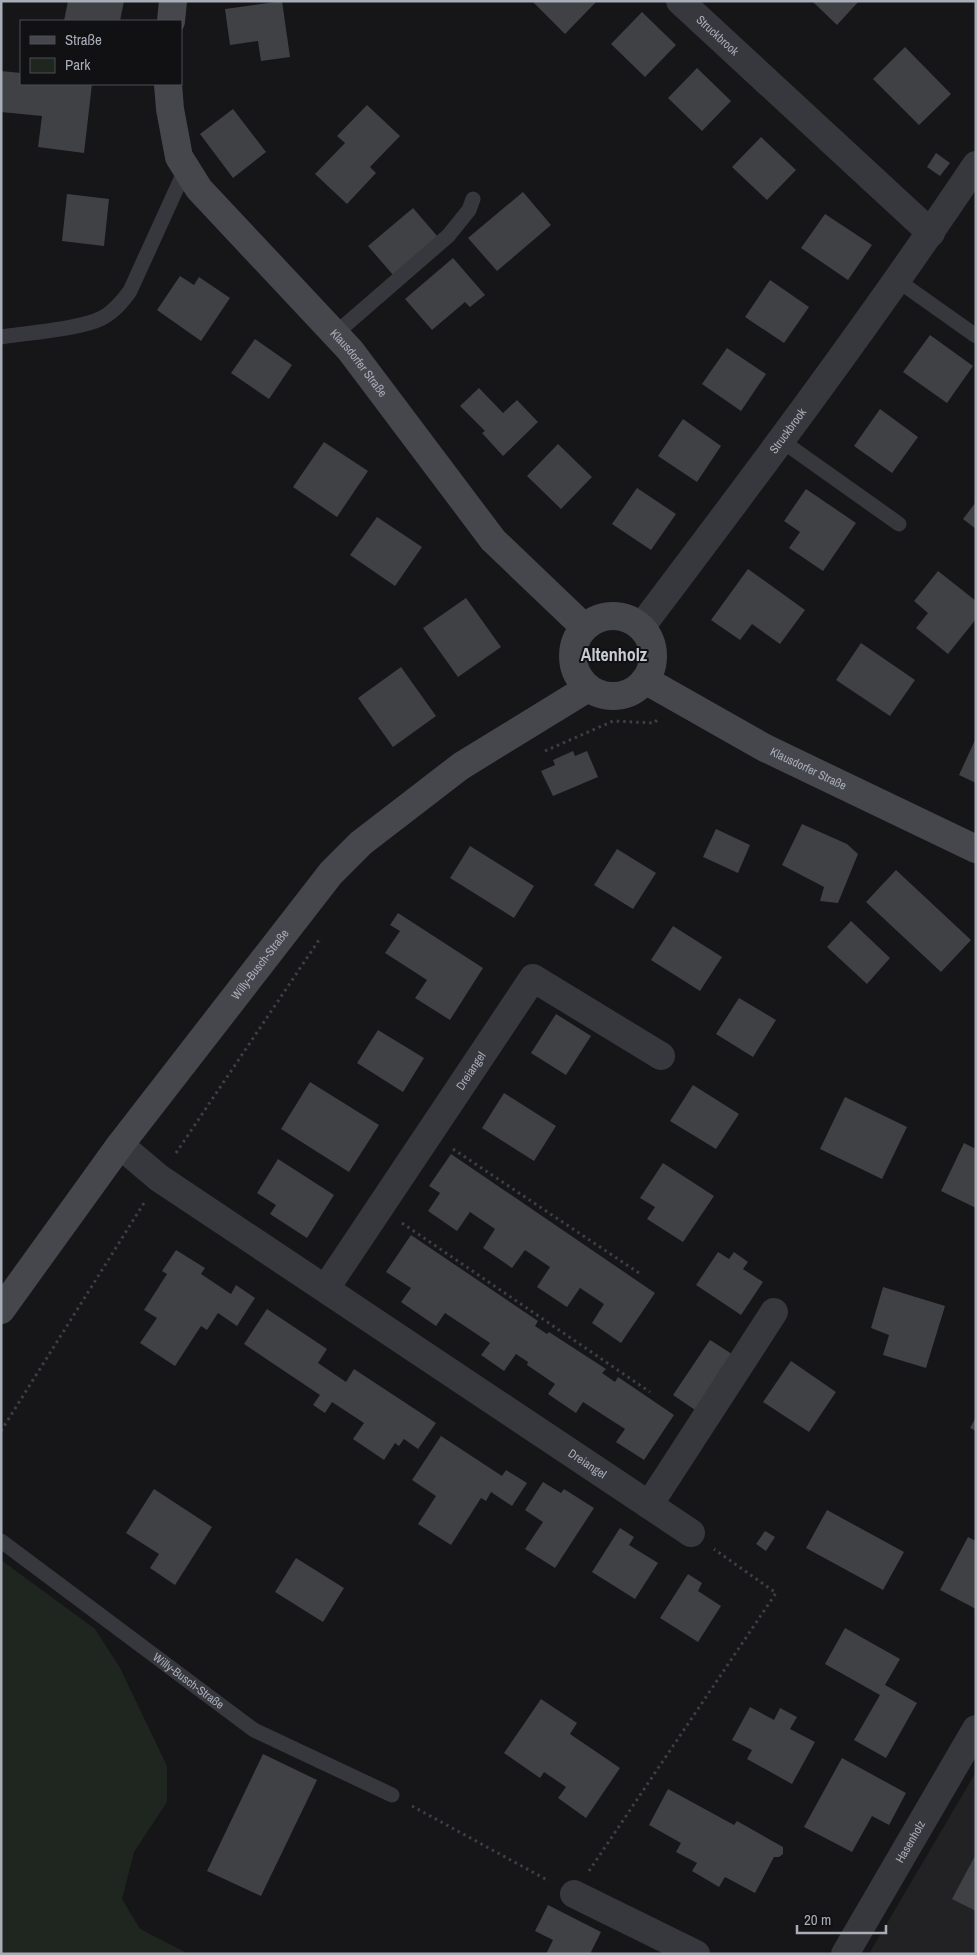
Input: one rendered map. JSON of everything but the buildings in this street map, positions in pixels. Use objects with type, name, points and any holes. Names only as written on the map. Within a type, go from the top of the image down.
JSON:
[{"type":"street","points":[[171,20],[173,1]]},
{"type":"street","name":"Struckbrook","points":[[680,1],[931,233]]},
{"type":"street","name":"Klausdorfer Straße","points":[[168,85],[170,109],[179,157],[199,189],[350,350],[493,540],[584,628]]},
{"type":"street","name":"Struckbrook","points":[[641,627],[782,440],[931,233],[976,165]]},
{"type":"street","points":[[614,616],[628,619],[641,627],[650,640],[653,651],[652,667],[645,680],[635,690],[624,695],[608,696],[588,688],[577,675],[572,658],[574,644],[584,628],[599,618],[614,616]]},
{"type":"street","name":"Klausdorfer Straße","points":[[645,680],[765,748],[976,849]]},
{"type":"street","name":"Willy-Busch-Straße","points":[[1,1310],[120,1144],[332,873],[361,843],[461,766],[588,688]]},
{"type":"street","name":"Dreiangel","points":[[326,1288],[533,978],[661,1056]]},
{"type":"street","name":"Dreiangel","points":[[120,1144],[159,1178],[691,1533]]},
{"type":"street","points":[[649,1505],[774,1312]]},
{"type":"street","name":"Hasenholz","points":[[845,1954],[976,1729]]},
{"type":"street","points":[[574,1894],[696,1954]]},
{"type":"lane","points":[[1,337],[82,325],[101,319],[119,306],[130,292],[186,168]]},
{"type":"lane","points":[[335,334],[448,236],[469,210],[473,199]]},
{"type":"lane","points":[[897,280],[976,336]]},
{"type":"lane","points":[[782,440],[899,524]]},
{"type":"lane","name":"Willy-Busch-Straße","points":[[1,1541],[254,1730],[392,1795]]},
{"type":"path","points":[[544,752],[613,721],[654,723],[678,699]]},
{"type":"path","points":[[1,1431],[159,1178],[325,931]]},
{"type":"path","points":[[429,1133],[639,1273]]},
{"type":"path","points":[[380,1208],[650,1392]]},
{"type":"path","points":[[392,1795],[574,1894],[776,1593],[691,1533]]},
{"type":"shaded area","points":[[976,1772],[976,1954],[869,1954]]},
{"type":"green space","points":[[1,1560],[95,1629],[120,1668],[167,1766],[167,1802],[134,1852],[122,1899],[140,1929],[189,1954],[1,1954]]},
{"type":"district","name":"Altenholz","points":[[614,655]]}]
